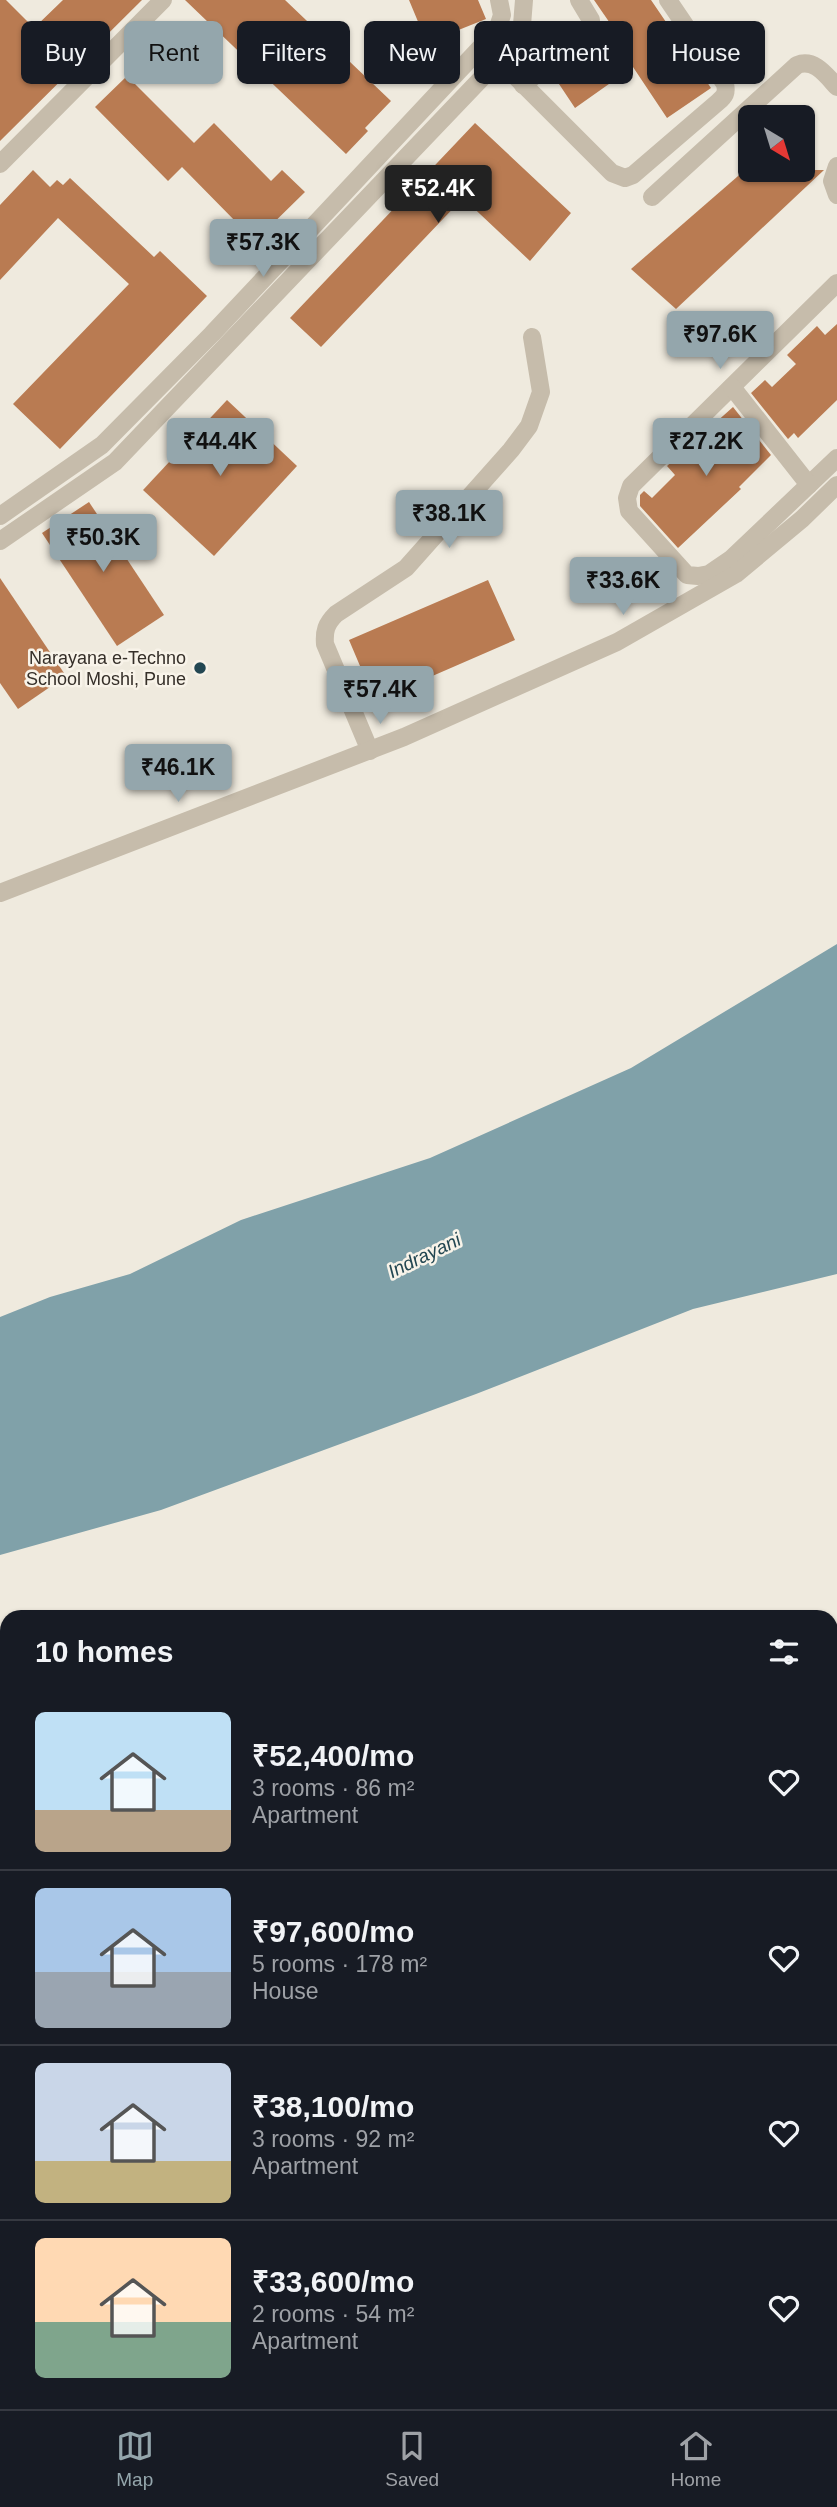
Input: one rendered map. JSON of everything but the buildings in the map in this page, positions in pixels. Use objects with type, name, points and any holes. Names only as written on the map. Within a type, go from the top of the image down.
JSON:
[{"type":"street","points":[[0,163],[163,0]]},
{"type":"street","points":[[499,0],[502,15],[500,21]]},
{"type":"street","points":[[522,21],[524,0]]},
{"type":"street","points":[[579,0],[591,20],[589,32],[523,85],[612,173],[625,178],[633,175],[725,97],[725,84],[668,0]]},
{"type":"street","points":[[0,516],[102,445],[212,334],[474,56]]},
{"type":"street","points":[[652,197],[797,65],[812,63],[837,87]]},
{"type":"street","points":[[0,541],[115,462],[476,84]]},
{"type":"street","points":[[837,166],[832,181],[837,195]]},
{"type":"street","points":[[837,283],[631,486],[627,498],[629,511],[687,575],[709,574],[731,559],[837,458]]},
{"type":"street","points":[[212,334],[227,344]]},
{"type":"street","points":[[370,751],[325,645],[327,623],[336,614],[407,568],[529,426],[541,392],[532,337]]},
{"type":"street","points":[[732,387],[809,485]]},
{"type":"street","points":[[54,479],[64,497]]},
{"type":"street","points":[[0,893],[370,751],[617,642],[736,574],[802,519],[837,485]]},
{"type":"water","name":"Indrayani","points":[[837,944],[837,1274],[693,1309],[476,1394],[161,1510],[0,1555],[0,1317],[50,1297],[130,1274],[241,1220],[430,1158],[631,1068]]},
{"type":"place","name":"Narayana e-Techno School Moshi, Pune","points":[[200,668]]}]
